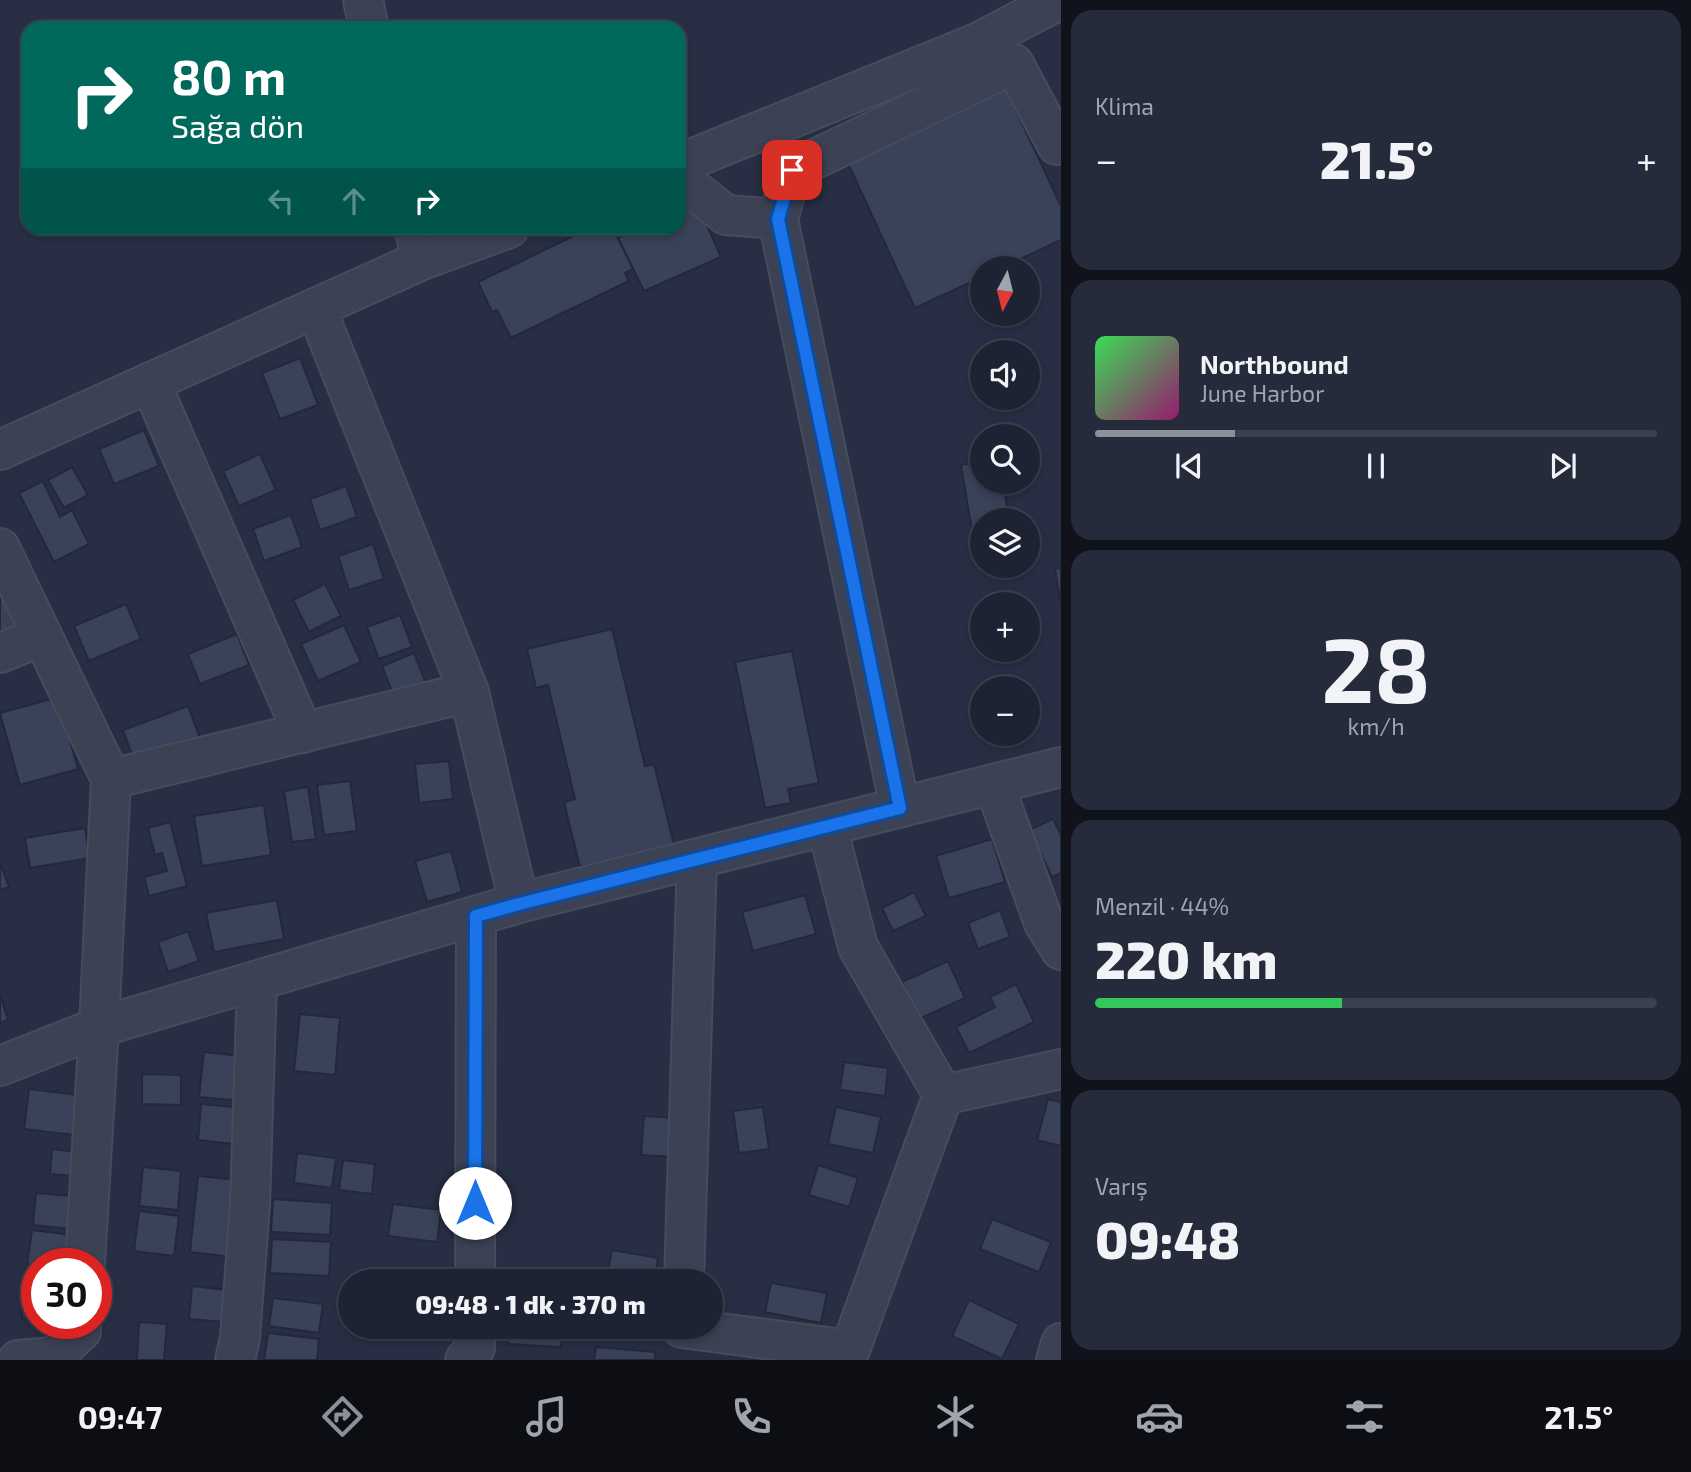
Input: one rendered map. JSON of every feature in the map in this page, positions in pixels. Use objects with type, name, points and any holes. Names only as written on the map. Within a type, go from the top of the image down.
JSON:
[{"type":"street","points":[[363,0],[368,21]]},
{"type":"street","points":[[686,161],[977,43],[1059,0]]},
{"type":"street","points":[[900,808],[778,219],[792,170],[1014,64],[1057,145]]},
{"type":"street","points":[[686,184],[726,215],[778,219]]},
{"type":"street","points":[[0,450],[316,308],[418,244],[469,235]]},
{"type":"street","points":[[316,308],[469,692],[519,904]]},
{"type":"street","points":[[149,382],[303,733]]},
{"type":"street","points":[[0,548],[111,779],[86,1248]]},
{"type":"street","points":[[0,653],[42,636]]},
{"type":"street","points":[[111,779],[469,692]]},
{"type":"street","points":[[0,1066],[99,1027],[476,916],[1061,767]]},
{"type":"street","points":[[994,784],[1044,923],[1061,950]]},
{"type":"street","points":[[723,1333],[850,1350],[943,1095],[858,947],[827,826]]},
{"type":"street","points":[[684,1269],[697,859]]},
{"type":"street","points":[[475,1269],[476,916]]},
{"type":"street","points":[[235,1360],[240,1338],[250,1204],[257,981]]},
{"type":"street","points":[[943,1095],[1061,1069]]},
{"type":"street","points":[[18,1360],[53,1357],[72,1339]]},
{"type":"street","points":[[465,1360],[475,1348],[475,1339]]},
{"type":"street","points":[[1056,1360],[1061,1343]]},
{"type":"building","points":[[1003,83],[1061,206],[1061,240],[1027,256],[970,256],[970,283],[915,308],[845,157]]},
{"type":"building","points":[[697,203],[721,257],[644,291],[618,238],[625,235],[686,235],[686,208]]},
{"type":"building","points":[[575,235],[616,235],[633,269],[625,273],[629,281],[511,338],[497,310],[492,312],[478,282]]},
{"type":"building","points":[[300,358],[318,405],[280,419],[262,373]]},
{"type":"building","points":[[144,430],[159,466],[114,484],[99,449]]},
{"type":"building","points":[[260,454],[276,490],[239,506],[223,471]]},
{"type":"building","points":[[970,464],[970,494],[1005,494],[1007,508],[970,508],[970,519],[961,465]]},
{"type":"building","points":[[72,467],[88,495],[64,508],[48,480]]},
{"type":"building","points":[[43,481],[60,517],[72,510],[89,544],[54,562],[19,493]]},
{"type":"building","points":[[346,486],[357,517],[320,530],[310,499]]},
{"type":"building","points":[[291,515],[302,547],[264,561],[253,529]]},
{"type":"building","points":[[373,544],[384,579],[349,590],[338,556]]},
{"type":"building","points":[[1061,568],[1061,606],[1055,569]]},
{"type":"building","points":[[325,584],[341,616],[309,632],[293,600]]},
{"type":"building","points":[[0,592],[21,639],[0,648]]},
{"type":"building","points":[[126,604],[141,639],[89,661],[74,626]]},
{"type":"building","points":[[400,615],[412,647],[379,659],[367,627]]},
{"type":"building","points":[[344,625],[361,662],[318,681],[301,644]]},
{"type":"building","points":[[612,629],[645,766],[654,764],[674,845],[580,867],[564,802],[575,799],[548,685],[536,688],[527,649]]},
{"type":"building","points":[[237,634],[249,665],[200,684],[188,654]]},
{"type":"building","points":[[792,651],[819,783],[788,789],[791,803],[765,808],[735,662]]},
{"type":"building","points":[[414,653],[430,694],[398,706],[382,666]]},
{"type":"building","points":[[58,697],[78,769],[20,785],[0,713]]},
{"type":"building","points":[[188,706],[202,744],[137,768],[123,730]]},
{"type":"building","points":[[449,761],[453,799],[419,803],[415,764]]},
{"type":"building","points":[[350,781],[357,831],[324,835],[317,785]]},
{"type":"building","points":[[308,787],[316,839],[292,842],[284,791]]},
{"type":"building","points":[[264,805],[271,855],[202,866],[194,816]]},
{"type":"building","points":[[1053,819],[1061,835],[1061,873],[1052,877],[1029,830]]},
{"type":"building","points":[[170,822],[187,886],[149,896],[144,877],[167,871],[162,853],[155,855],[148,828]]},
{"type":"building","points":[[85,828],[90,858],[30,868],[25,838]]},
{"type":"building","points":[[992,839],[1005,882],[949,898],[936,856]]},
{"type":"building","points":[[451,851],[462,892],[427,902],[415,861]]},
{"type":"building","points":[[0,863],[9,887],[0,890]]},
{"type":"building","points":[[914,892],[926,916],[893,931],[882,908]]},
{"type":"building","points":[[805,895],[816,934],[753,951],[742,912]]},
{"type":"building","points":[[277,900],[284,939],[214,952],[206,913]]},
{"type":"building","points":[[1000,910],[1010,937],[978,949],[968,923]]},
{"type":"building","points":[[188,931],[199,961],[168,972],[158,942]]},
{"type":"building","points":[[948,961],[965,998],[919,1019],[902,982]]},
{"type":"building","points":[[1016,984],[1034,1022],[969,1053],[956,1027],[995,1007],[990,997]]},
{"type":"building","points":[[0,994],[8,1020],[0,1023]]},
{"type":"building","points":[[300,1014],[340,1018],[335,1075],[294,1071]]},
{"type":"building","points":[[204,1052],[249,1057],[244,1101],[199,1097]]},
{"type":"building","points":[[844,1062],[888,1068],[885,1096],[840,1090]]},
{"type":"building","points":[[142,1074],[181,1075],[181,1105],[142,1104]]},
{"type":"building","points":[[29,1089],[87,1096],[82,1136],[24,1129]]},
{"type":"building","points":[[1048,1099],[1061,1102],[1061,1146],[1037,1140]]},
{"type":"building","points":[[201,1104],[244,1108],[241,1145],[198,1140]]},
{"type":"building","points":[[763,1107],[769,1149],[739,1153],[733,1111]]},
{"type":"building","points":[[836,1107],[881,1117],[873,1153],[828,1144]]},
{"type":"building","points":[[644,1116],[678,1118],[676,1157],[641,1155]]},
{"type":"building","points":[[52,1149],[87,1153],[84,1177],[50,1174]]},
{"type":"building","points":[[297,1153],[336,1158],[332,1188],[294,1183]]},
{"type":"building","points":[[343,1160],[375,1164],[372,1194],[339,1190]]},
{"type":"building","points":[[818,1165],[858,1178],[849,1207],[809,1195]]},
{"type":"building","points":[[143,1167],[181,1171],[178,1210],[139,1206]]},
{"type":"building","points":[[198,1176],[240,1180],[233,1257],[190,1252]]},
{"type":"building","points":[[36,1193],[83,1197],[80,1230],[33,1225]]},
{"type":"building","points":[[273,1199],[332,1203],[330,1235],[271,1232]]},
{"type":"building","points":[[393,1204],[441,1210],[437,1242],[388,1236]]},
{"type":"building","points":[[139,1211],[179,1216],[174,1256],[134,1251]]},
{"type":"building","points":[[992,1219],[1051,1242],[1039,1272],[980,1249]]},
{"type":"building","points":[[32,1230],[80,1236],[79,1248],[29,1248]]},
{"type":"building","points":[[272,1239],[331,1242],[329,1276],[270,1273]]},
{"type":"building","points":[[612,1250],[658,1258],[656,1269],[608,1269]]},
{"type":"building","points":[[771,1283],[827,1293],[821,1323],[765,1312]]},
{"type":"building","points":[[192,1286],[228,1290],[225,1322],[189,1319]]},
{"type":"building","points":[[273,1298],[323,1304],[319,1333],[269,1326]]},
{"type":"building","points":[[969,1300],[1019,1324],[1002,1359],[952,1336]]},
{"type":"building","points":[[139,1322],[167,1324],[164,1360],[137,1360]]},
{"type":"building","points":[[268,1333],[319,1339],[317,1360],[264,1360]]},
{"type":"building","points":[[508,1339],[561,1339],[561,1347],[508,1344]]},
{"type":"building","points":[[596,1347],[655,1352],[655,1360],[594,1360]]},
{"type":"route","points":[[475,1203],[476,916],[900,808],[778,219],[792,170]]}]
